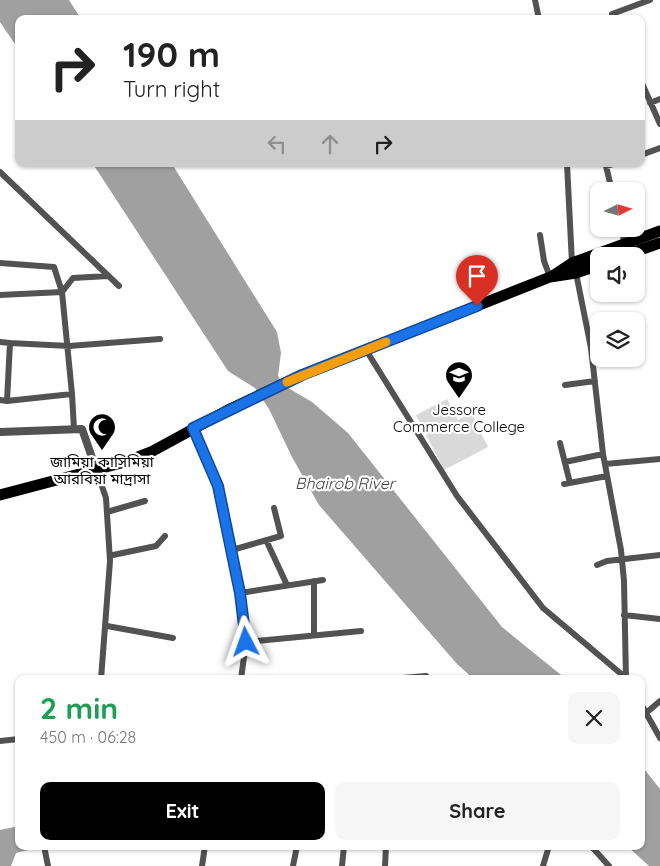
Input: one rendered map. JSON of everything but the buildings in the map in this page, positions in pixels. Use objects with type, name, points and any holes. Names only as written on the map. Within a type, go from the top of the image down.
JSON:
[{"type":"highway","points":[[0,495],[125,462],[151,452],[228,410],[302,375],[574,268],[625,244],[660,231]]},
{"type":"highway","points":[[645,249],[659,245]]},
{"type":"highway","points":[[574,268],[590,266]]},
{"type":"street","points":[[535,0],[538,15]]},
{"type":"street","points":[[612,15],[650,0]]},
{"type":"street","points":[[645,90],[660,124]]},
{"type":"street","points":[[650,102],[660,99]]},
{"type":"street","points":[[645,153],[660,148]]},
{"type":"street","points":[[567,167],[574,268],[591,348],[603,454],[622,561],[626,675]]},
{"type":"street","points":[[608,167],[611,182]]},
{"type":"street","points":[[0,172],[119,286]]},
{"type":"street","points":[[540,235],[544,261],[550,277]]},
{"type":"street","points":[[624,238],[625,244]]},
{"type":"street","points":[[0,262],[54,267],[62,292],[69,346],[74,429]]},
{"type":"street","points":[[0,295],[62,292],[73,278],[108,276]]},
{"type":"street","points":[[0,342],[69,346],[160,339]]},
{"type":"street","points":[[10,343],[3,401],[72,394]]},
{"type":"street","points":[[366,350],[457,496],[543,608],[622,675]]},
{"type":"street","points":[[565,385],[595,381]]},
{"type":"street","points":[[193,428],[218,486],[232,550],[246,642],[242,675]]},
{"type":"street","points":[[0,432],[84,429],[106,498],[107,512],[110,561],[107,626],[101,675]]},
{"type":"street","points":[[560,443],[565,462],[567,483],[607,476]]},
{"type":"street","points":[[565,462],[603,454]]},
{"type":"street","points":[[605,464],[660,458]]},
{"type":"street","points":[[107,512],[145,501]]},
{"type":"street","points":[[232,550],[281,536],[274,508]]},
{"type":"street","points":[[113,555],[156,546],[165,536]]},
{"type":"street","points":[[266,540],[287,585]]},
{"type":"street","points":[[597,565],[607,561],[622,561],[660,555]]},
{"type":"street","points":[[240,593],[323,580]]},
{"type":"street","points":[[314,581],[314,635]]},
{"type":"street","points":[[624,615],[660,619]]},
{"type":"street","points":[[107,626],[173,638]]},
{"type":"street","points":[[246,642],[361,630]]},
{"type":"street","points":[[660,701],[646,713],[660,738]]},
{"type":"street","points":[[0,741],[15,739]]},
{"type":"street","points":[[45,850],[48,866]]},
{"type":"street","points":[[202,866],[205,850]]},
{"type":"street","points":[[293,866],[296,850]]},
{"type":"street","points":[[342,866],[344,850]]},
{"type":"street","points":[[385,866],[386,850]]},
{"type":"street","points":[[543,866],[548,850]]},
{"type":"street","points":[[595,850],[609,866]]},
{"type":"shaded area","points":[[447,399],[458,420],[471,413],[488,447],[444,470],[416,415]]},
{"type":"water","points":[[0,0],[69,0],[78,15],[15,15],[15,44],[0,22]]},
{"type":"water","name":"Bhairob River","points":[[95,167],[174,167],[277,332],[281,353],[278,376],[283,385],[312,402],[348,433],[502,627],[561,675],[469,675],[457,664],[319,505],[292,457],[269,409],[255,388],[228,371]]},
{"type":"water","points":[[645,770],[660,789],[660,866],[649,866],[631,850],[645,850]]},
{"type":"water","points":[[15,827],[15,850],[28,850],[16,853],[11,866],[0,866],[0,830]]},
{"type":"slow traffic","points":[[287,382],[386,342]]},
{"type":"place","name":"Jessore Commerce College","points":[[459,399]]},
{"type":"place","name":"জামিয়া কাসিমিয়া আরবিয়া মাদ্রাসা","points":[[102,451]]},
{"type":"route","points":[[246,642],[236,570],[218,486],[193,428],[302,375],[477,306]]}]
